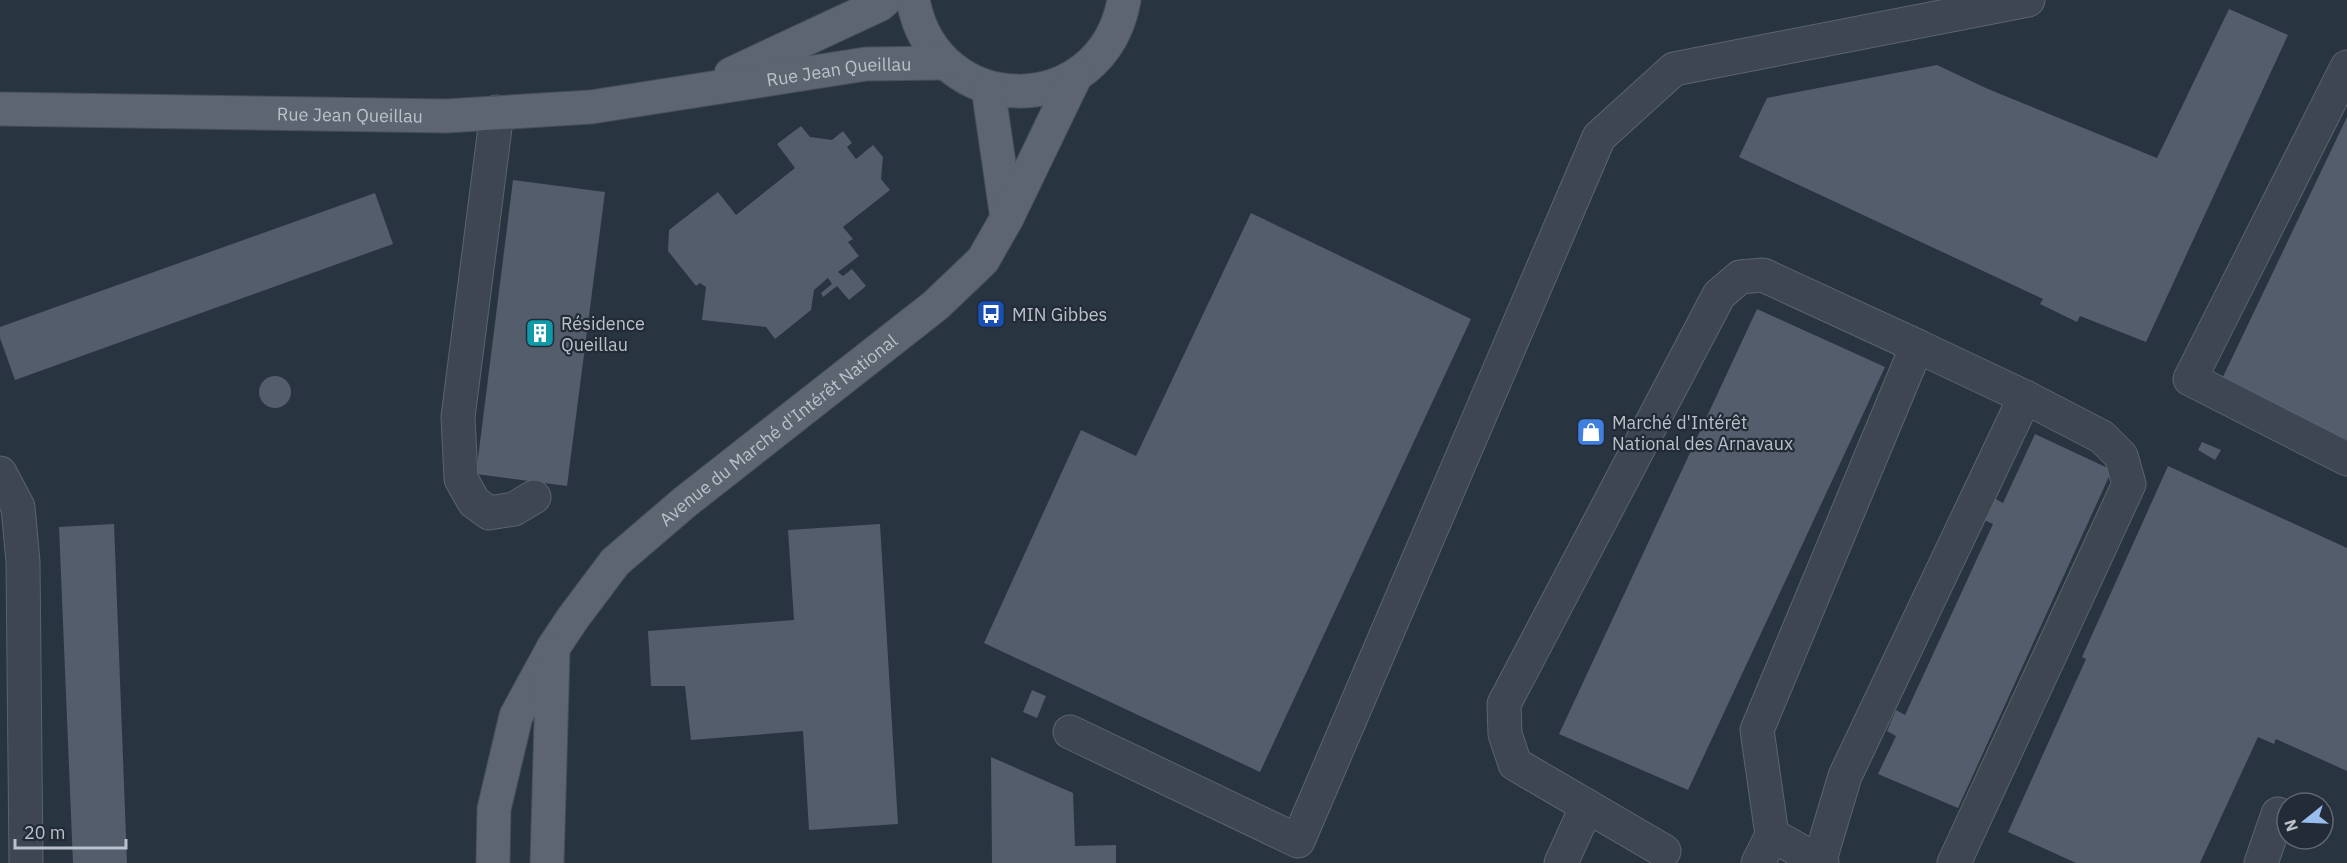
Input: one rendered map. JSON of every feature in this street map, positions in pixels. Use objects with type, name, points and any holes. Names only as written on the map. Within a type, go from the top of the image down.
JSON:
[{"type":"main road","name":"Rue Jean Queillau","points":[[697,89],[879,5],[885,0]]},
{"type":"main road","points":[[913,0],[922,32],[945,63],[972,82],[988,88],[1011,92],[1033,91],[1056,86],[1076,75],[1105,48],[1131,4]]},
{"type":"main road","name":"Rue Jean Queillau","points":[[0,109],[423,116],[591,107],[866,64],[945,63]]},
{"type":"main road","name":"Avenue du Marché d'Intérêt National","points":[[493,863],[494,809],[516,716],[553,648],[615,562],[685,502],[936,305],[983,260],[1007,218],[1076,75]]},
{"type":"main road","points":[[988,88],[1007,218]]},
{"type":"main road","points":[[547,863],[553,648]]},
{"type":"lane","points":[[1070,732],[1298,841],[1599,137],[1674,69],[2028,0]]},
{"type":"lane","points":[[2347,67],[2190,379],[2347,459]]},
{"type":"lane","points":[[497,112],[458,417],[460,479],[474,502],[489,513],[514,509],[534,496]]},
{"type":"lane","points":[[1669,859],[1587,806],[1515,764],[1505,734],[1504,704],[1719,295],[1740,277],[1763,275],[2025,398],[2102,437],[2121,456],[2129,484],[1954,863]]},
{"type":"lane","points":[[1917,346],[1757,730],[1765,849],[1820,862],[1845,776],[2025,398]]},
{"type":"lane","points":[[0,473],[18,507],[23,562],[26,863]]},
{"type":"lane","points":[[1561,863],[1587,806]]},
{"type":"lane","points":[[2261,863],[2275,823]]},
{"type":"building","points":[[2229,9],[2288,35],[2146,342],[2080,316],[2077,322],[2040,304],[2043,299],[1739,157],[1767,98],[1937,65],[1988,89],[2157,158]]},
{"type":"building","points":[[2347,117],[2347,440],[2221,381]]},
{"type":"building","points":[[801,126],[810,137],[832,140],[843,131],[852,143],[847,147],[856,159],[873,145],[883,157],[881,179],[890,190],[843,227],[853,239],[848,242],[859,256],[838,272],[843,276],[852,269],[866,286],[849,300],[837,286],[823,297],[821,293],[832,284],[828,278],[814,290],[811,310],[775,339],[766,327],[702,320],[706,287],[700,283],[696,286],[668,251],[669,230],[718,192],[736,215],[795,168],[777,144]]},
{"type":"building","name":"Résidence Queillau","points":[[513,180],[605,192],[567,486],[476,474]]},
{"type":"building","points":[[375,193],[393,244],[15,380],[0,338],[0,327]]},
{"type":"building","points":[[1251,213],[1471,319],[1260,772],[984,643],[1081,430],[1136,456]]},
{"type":"building","points":[[1757,309],[1885,367],[1688,790],[1559,734]]},
{"type":"building","points":[[275,376],[287,380],[291,392],[287,404],[275,408],[263,404],[259,392],[263,380]]},
{"type":"building","points":[[2035,434],[2112,470],[1958,808],[1878,774],[1896,736],[1887,731],[1896,710],[1905,715],[1993,524],[1984,520],[1994,498],[2003,503]]},
{"type":"building","points":[[2202,442],[2221,450],[2215,460],[2198,450]]},
{"type":"building","points":[[2168,466],[2347,548],[2347,771],[2276,739],[2274,744],[2258,737],[2200,863],[2076,863],[2008,832],[2086,659],[2082,657]]},
{"type":"building","points":[[114,524],[127,863],[73,863],[59,527]]},
{"type":"building","points":[[880,524],[898,824],[809,830],[803,731],[691,740],[685,686],[651,686],[648,631],[794,620],[788,530]]},
{"type":"building","points":[[1032,690],[1046,696],[1037,718],[1023,712]]},
{"type":"building","points":[[991,757],[1073,793],[1075,846],[1116,845],[1116,863],[992,863]]},
{"type":"place","name":"MIN Gibbes","points":[[991,314]]},
{"type":"place","name":"Résidence Queillau","points":[[540,333]]},
{"type":"place","name":"Marché d'Intérêt National des Arnavaux","points":[[1591,432]]}]
